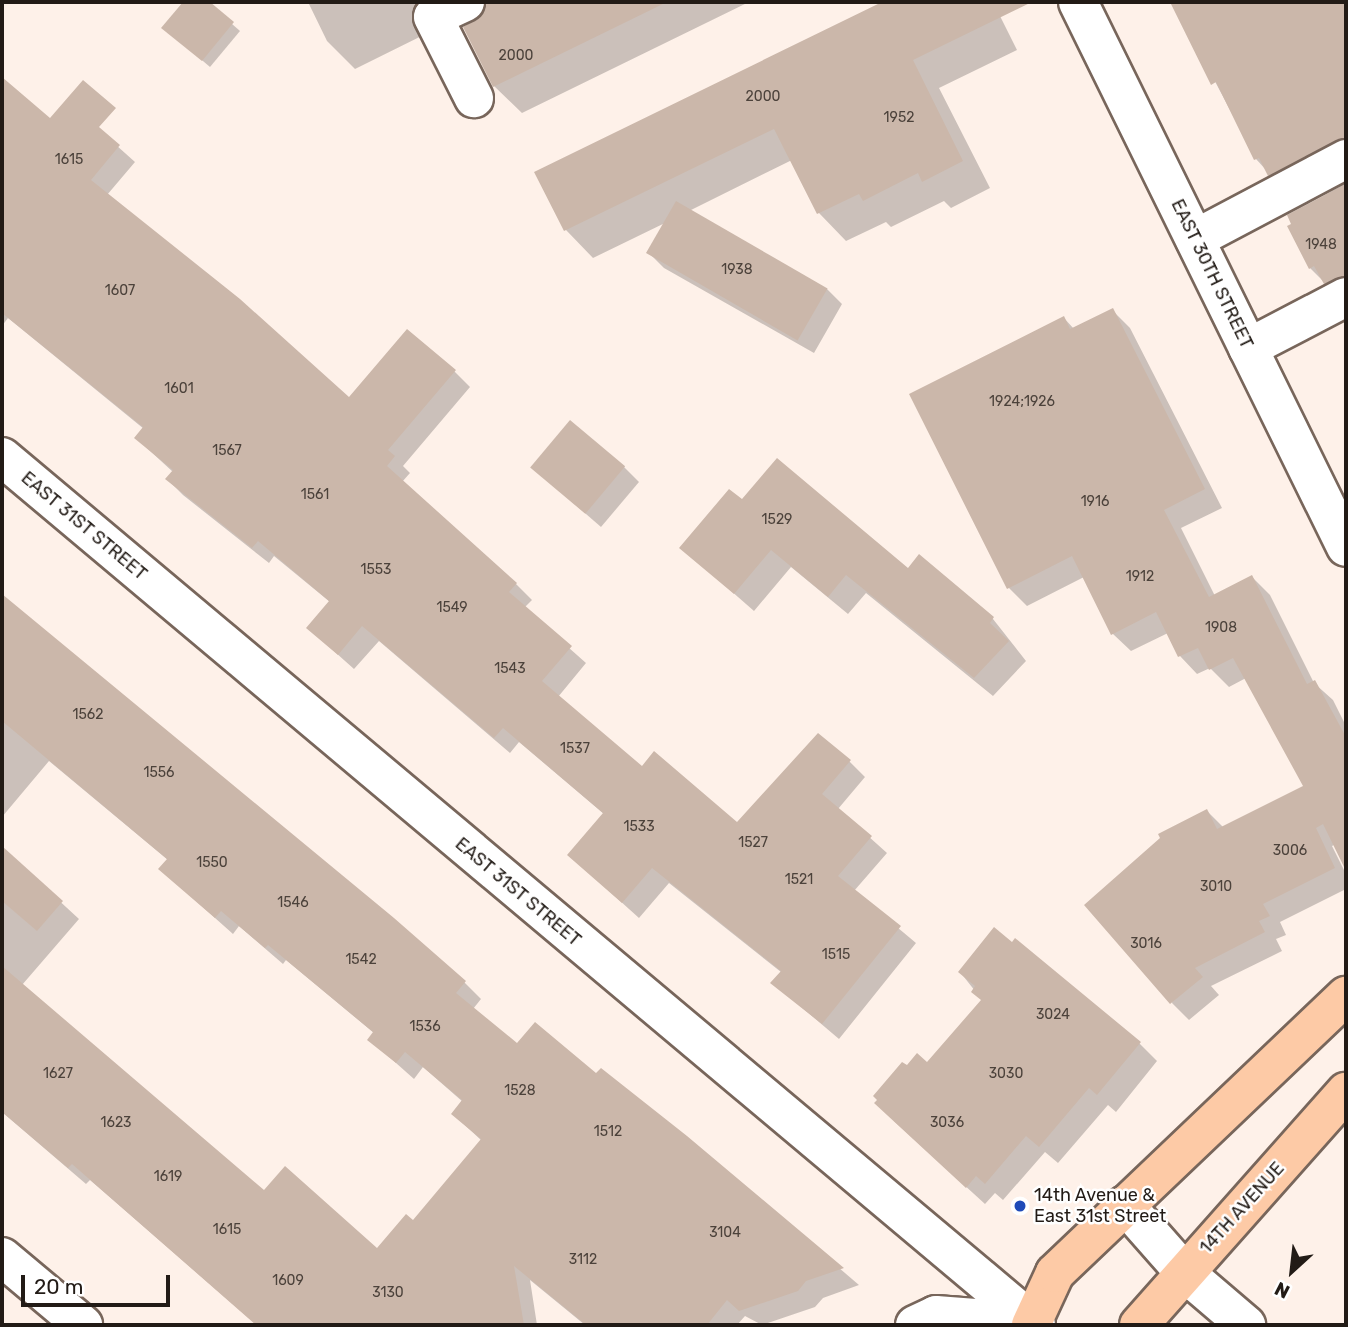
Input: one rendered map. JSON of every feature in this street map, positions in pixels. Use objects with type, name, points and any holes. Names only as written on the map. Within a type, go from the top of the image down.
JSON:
[{"type":"main road","points":[[1033,1324],[1055,1273],[1346,996]]},
{"type":"main road","name":"14TH AVENUE","points":[[1139,1325],[1346,1092]]},
{"type":"street","points":[[465,2],[433,17],[474,98]]},
{"type":"street","name":"EAST 30TH STREET","points":[[1078,2],[1248,348],[1336,498],[1346,547]]},
{"type":"street","points":[[1195,239],[1346,159]]},
{"type":"street","points":[[1248,348],[1346,296]]},
{"type":"street","name":"EAST 31ST STREET","points":[[2,457],[1033,1324]]},
{"type":"street","points":[[1125,1205],[1184,1272],[1246,1325]]},
{"type":"street","points":[[2,1257],[83,1325]]},
{"type":"street","points":[[915,1325],[936,1315],[1033,1324]]},
{"type":"building","points":[[183,2],[210,2],[234,22],[202,61],[161,28]]},
{"type":"building","points":[[487,2],[667,2],[493,87],[463,27],[482,15]]},
{"type":"building","points":[[882,2],[1032,2],[913,60],[963,161],[922,182],[918,173],[863,201],[859,194],[817,214],[774,129],[564,231],[534,172]]},
{"type":"building","points":[[1170,2],[1346,2],[1346,137],[1268,176],[1259,158],[1254,160],[1216,82],[1211,85]]},
{"type":"building","points":[[2,77],[50,118],[83,80],[116,108],[99,127],[120,145],[91,180],[240,299],[349,397],[407,329],[456,370],[388,450],[395,456],[387,466],[517,583],[509,592],[572,646],[542,681],[642,766],[654,751],[737,822],[818,733],[851,760],[822,794],[872,836],[838,876],[901,926],[822,1024],[770,983],[781,971],[652,868],[622,903],[567,855],[603,813],[503,728],[494,738],[362,626],[338,655],[306,628],[329,601],[258,541],[252,548],[165,479],[173,470],[134,438],[143,427],[2,313]]},
{"type":"building","points":[[1346,184],[1346,275],[1324,284],[1314,266],[1309,269],[1287,226],[1291,224],[1287,215]]},
{"type":"building","points":[[676,201],[828,288],[798,340],[646,253]]},
{"type":"building","points":[[1113,308],[1205,489],[1164,510],[1209,597],[1252,575],[1307,684],[1315,680],[1346,737],[1346,871],[1323,824],[1316,828],[1335,868],[1263,904],[1270,916],[1259,921],[1265,932],[1195,968],[1203,977],[1170,1004],[1084,905],[1160,838],[1158,834],[1207,809],[1217,829],[1303,786],[1233,658],[1209,670],[1198,648],[1178,657],[1156,612],[1111,635],[1072,556],[1007,589],[909,394],[1064,316],[1070,329]]},
{"type":"building","points":[[570,420],[625,466],[585,514],[530,467]]},
{"type":"building","points":[[777,458],[908,568],[919,554],[994,617],[990,623],[1009,641],[974,678],[846,575],[828,597],[771,550],[734,594],[679,548],[729,489],[742,499]]},
{"type":"building","points":[[2,594],[394,918],[466,981],[456,993],[517,1043],[535,1022],[596,1073],[601,1068],[687,1136],[844,1268],[806,1281],[798,1291],[739,1311],[727,1300],[707,1325],[586,1325],[514,1266],[524,1325],[256,1325],[72,1164],[68,1168],[2,1112],[2,966],[264,1190],[285,1166],[377,1248],[406,1214],[413,1220],[481,1139],[451,1114],[462,1100],[405,1052],[396,1063],[367,1040],[373,1032],[268,945],[265,948],[221,911],[215,918],[158,869],[167,859],[2,721]]},
{"type":"building","points":[[2,846],[63,901],[37,931],[2,901]]},
{"type":"building","points":[[994,927],[1012,942],[1015,938],[1141,1042],[1097,1095],[1089,1088],[1039,1147],[1026,1136],[985,1184],[976,1176],[966,1188],[874,1103],[877,1100],[873,1096],[902,1062],[907,1065],[917,1053],[927,1062],[981,1000],[971,992],[975,986],[958,972]]},
{"type":"place","name":"14th Avenue & East 31st Street","points":[[1020,1206]]}]
